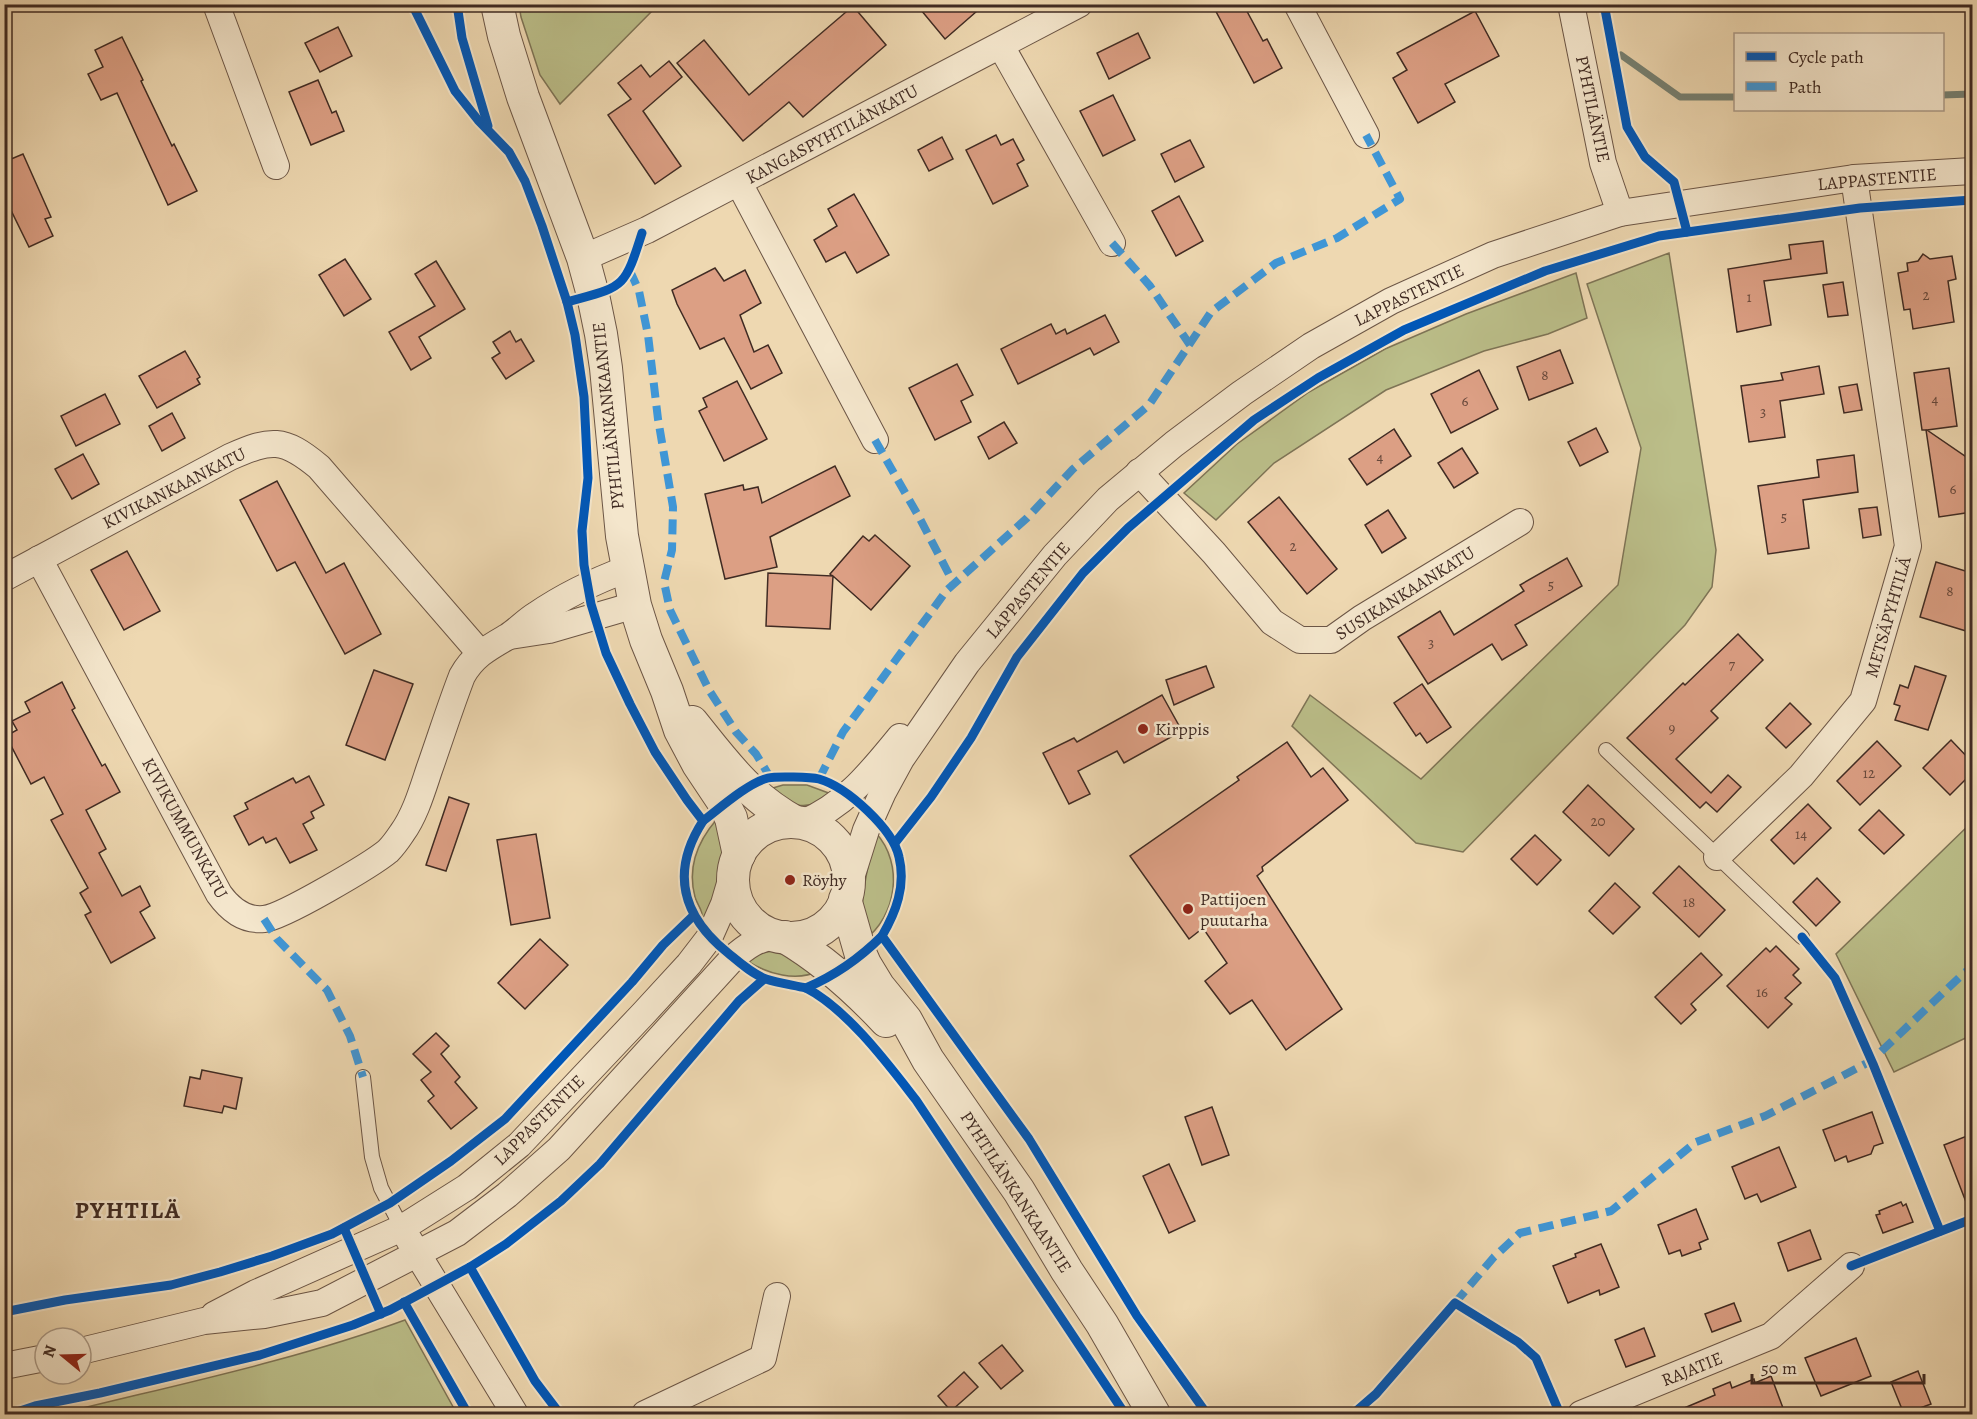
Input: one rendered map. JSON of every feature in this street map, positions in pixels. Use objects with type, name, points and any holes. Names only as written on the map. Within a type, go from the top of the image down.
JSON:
[{"type":"street","points":[[216,4],[276,166]]},
{"type":"street","name":"PYHTILÄNKANKAANTIE","points":[[497,4],[504,36],[523,97],[583,258],[601,334],[615,485],[634,605],[680,730],[731,818],[736,863]]},
{"type":"street","name":"KANGASPYHTILÄNKATU","points":[[583,258],[642,233],[1079,4]]},
{"type":"street","points":[[1297,4],[1366,135]]},
{"type":"street","name":"PYHTILÄNTIE","points":[[1571,4],[1603,163],[1620,213]]},
{"type":"street","points":[[1001,46],[1112,243]]},
{"type":"street","name":"LAPPASTENTIE","points":[[847,891],[866,830],[901,759],[967,663],[1055,555],[1108,499],[1139,472],[1252,386],[1311,346],[1391,301],[1493,255],[1620,213],[1854,178],[1972,171]]},
{"type":"street","name":"METSÄPYHTILÄ","points":[[1718,856],[1801,776],[1863,701],[1908,546],[1854,178]]},
{"type":"street","points":[[739,183],[875,440]]},
{"type":"street","name":"KIVIKANKAANKATU","points":[[4,578],[230,457],[272,442],[290,447],[319,467],[480,653]]},
{"type":"street","name":"SUSIKANKAANKATU","points":[[1139,472],[1272,621],[1300,639],[1331,639],[1520,522]]},
{"type":"street","name":"KIVIKUMMUNKATU","points":[[39,559],[219,894],[227,905],[238,913],[251,918],[264,919],[281,914],[389,850],[403,832],[414,810],[462,676],[469,664],[480,653],[567,595],[627,569]]},
{"type":"street","name":"KIVIKUMMUNKATU","points":[[507,637],[549,630],[634,605]]},
{"type":"street","name":"LAPPASTENTIE","points":[[799,823],[822,815],[857,788],[918,714],[967,663]]},
{"type":"street","name":"PYHTILÄNKANKAANTIE","points":[[667,691],[741,783],[772,809],[799,823]]},
{"type":"street","points":[[799,823],[820,830],[840,849],[847,865],[847,891],[836,916],[822,929],[804,936],[780,937],[761,929],[744,914],[735,893],[736,863],[748,841],[762,830],[778,824],[799,823]]},
{"type":"street","name":"LAPPASTENTIE","points":[[204,1321],[256,1293],[402,1228],[467,1187],[519,1145],[643,1014],[710,938],[724,904],[736,863]]},
{"type":"street","name":"PYHTILÄNKANKAANTIE","points":[[847,891],[861,955],[879,987],[906,1020],[928,1060],[1019,1191],[1102,1324],[1154,1414]]},
{"type":"street","name":"LAPPASTENTIE","points":[[93,1349],[204,1321],[264,1315],[322,1303],[457,1233],[507,1196],[558,1149],[733,958],[752,942],[763,937],[780,937]]},
{"type":"street","name":"PYHTILÄNKANKAANTIE","points":[[780,937],[811,952],[831,968],[928,1060]]},
{"type":"street","points":[[402,1228],[515,1414]]},
{"type":"street","name":"RAJATIE","points":[[1581,1414],[1772,1336],[1851,1266]]},
{"type":"street","points":[[645,1414],[763,1358],[777,1296]]},
{"type":"street","name":"PYHTILÄNKANKAANTIE","points":[[1102,1324],[1178,1414]]},
{"type":"street","points":[[4,1366],[33,1360]]},
{"type":"lane","points":[[1606,750],[1802,936]]},
{"type":"lane","points":[[363,1077],[372,1157],[381,1188],[402,1228]]},
{"type":"green space","points":[[519,4],[658,5],[560,104],[540,75]]},
{"type":"green space","points":[[1669,253],[1716,550],[1712,587],[1685,625],[1463,852],[1416,843],[1292,726],[1310,695],[1421,779],[1618,585],[1641,448],[1587,284]]},
{"type":"green space","points":[[1576,273],[1587,318],[1548,334],[1484,351],[1386,390],[1274,463],[1216,520],[1184,493],[1237,444],[1309,392],[1385,349],[1466,314]]},
{"type":"green space","points":[[783,785],[807,785],[834,795],[806,806],[784,800],[766,790]]},
{"type":"green space","points":[[717,819],[723,844],[722,867],[706,923],[702,919],[695,897],[693,865],[699,846]]},
{"type":"green space","points":[[1972,822],[1972,1035],[1894,1072],[1836,954]]},
{"type":"green space","points":[[876,833],[891,859],[893,889],[884,918],[864,940],[862,902]]},
{"type":"green space","points":[[776,950],[790,953],[819,971],[801,976],[782,975],[764,970],[747,961],[758,954]]},
{"type":"green space","points":[[405,1320],[457,1414],[59,1414],[277,1360]]},
{"type":"building","points":[[916,4],[985,4],[945,39]]},
{"type":"building","points":[[1212,4],[1243,4],[1263,41],[1267,39],[1282,68],[1254,83]]},
{"type":"building","points":[[853,6],[886,45],[803,117],[789,102],[743,141],[677,63],[704,40],[749,95]]},
{"type":"building","points":[[1475,11],[1499,56],[1445,84],[1455,102],[1418,123],[1393,78],[1407,70],[1397,53]]},
{"type":"building","points":[[338,27],[352,56],[320,72],[305,43]]},
{"type":"building","points":[[1138,33],[1150,58],[1109,79],[1097,53]]},
{"type":"building","points":[[122,37],[172,146],[174,144],[197,191],[168,205],[117,93],[101,100],[88,74],[103,67],[95,50]]},
{"type":"building","points":[[669,61],[682,77],[643,111],[681,166],[655,184],[608,115],[631,99],[618,83],[641,65],[650,77]]},
{"type":"building","points":[[318,80],[332,113],[336,111],[344,131],[311,145],[289,92]]},
{"type":"building","points":[[1113,95],[1135,140],[1103,156],[1080,111]]},
{"type":"building","points":[[996,135],[1001,145],[1013,139],[1024,160],[1017,164],[1028,186],[993,204],[966,150]]},
{"type":"building","points":[[942,137],[953,159],[929,171],[918,150]]},
{"type":"building","points":[[1190,140],[1204,167],[1175,182],[1161,154]]},
{"type":"building","points":[[23,154],[51,217],[45,219],[53,236],[29,247],[4,196],[4,162]]},
{"type":"building","points":[[854,194],[889,255],[857,273],[845,252],[826,262],[814,240],[837,226],[828,209]]},
{"type":"building","points":[[1179,196],[1203,241],[1176,256],[1152,211]]},
{"type":"building","points":[[1823,241],[1827,273],[1764,281],[1771,325],[1737,332],[1728,269],[1791,259],[1789,245]]},
{"type":"building","points":[[1923,254],[1930,259],[1952,256],[1956,279],[1948,281],[1954,322],[1913,329],[1910,309],[1904,310],[1898,273],[1908,271],[1907,263],[1918,261]]},
{"type":"building","points":[[345,259],[371,299],[344,316],[319,275]]},
{"type":"building","points":[[436,261],[465,309],[419,337],[431,358],[411,370],[389,332],[435,306],[415,274]]},
{"type":"building","points":[[715,268],[724,281],[745,270],[761,303],[740,315],[754,352],[768,345],[782,373],[751,389],[724,338],[700,349],[672,290]]},
{"type":"building","points":[[1843,282],[1848,315],[1828,317],[1823,285]]},
{"type":"building","points":[[1105,315],[1119,342],[1094,355],[1090,348],[1018,384],[1001,349],[1051,324],[1056,334],[1065,329],[1067,334]]},
{"type":"building","points":[[510,331],[516,342],[521,339],[534,361],[506,379],[492,358],[500,353],[493,342]]},
{"type":"building","points":[[1560,350],[1573,383],[1529,400],[1517,367]]},
{"type":"building","points":[[185,351],[200,377],[197,379],[200,384],[157,408],[139,376]]},
{"type":"building","points":[[957,364],[973,395],[961,401],[971,422],[935,440],[909,388]]},
{"type":"building","points":[[1819,366],[1824,394],[1780,401],[1785,437],[1749,442],[1741,386],[1783,380],[1781,373]]},
{"type":"building","points":[[1949,368],[1957,426],[1927,430],[1972,461],[1972,512],[1939,517],[1926,430],[1922,430],[1914,373]]},
{"type":"building","points":[[1479,370],[1498,409],[1451,433],[1431,394]]},
{"type":"building","points":[[737,381],[767,439],[724,461],[699,411],[707,407],[703,398]]},
{"type":"building","points":[[1857,384],[1862,410],[1844,413],[1839,387]]},
{"type":"building","points":[[105,394],[120,424],[76,446],[61,416]]},
{"type":"building","points":[[172,413],[185,438],[162,451],[149,426]]},
{"type":"building","points":[[1004,422],[1017,443],[989,459],[978,437]]},
{"type":"building","points":[[1596,428],[1608,452],[1580,466],[1568,442]]},
{"type":"building","points":[[1394,429],[1411,456],[1367,485],[1349,459]]},
{"type":"building","points":[[1462,448],[1478,473],[1454,488],[1438,463]]},
{"type":"building","points":[[83,454],[99,484],[72,499],[55,469]]},
{"type":"building","points":[[1854,455],[1858,492],[1803,500],[1809,548],[1768,554],[1758,486],[1819,477],[1817,460]]},
{"type":"building","points":[[835,466],[850,496],[770,537],[777,567],[725,579],[705,494],[743,485],[744,490],[758,487],[762,503]]},
{"type":"building","points":[[277,481],[326,573],[344,563],[381,634],[345,654],[295,562],[277,571],[240,500]]},
{"type":"building","points":[[1279,497],[1337,569],[1307,594],[1248,522]]},
{"type":"building","points":[[1877,507],[1881,535],[1863,538],[1859,509]]},
{"type":"building","points":[[1388,510],[1406,538],[1382,553],[1365,525]]},
{"type":"building","points":[[875,535],[910,566],[871,610],[833,576],[830,629],[766,626],[768,573],[832,576],[830,574],[863,536],[869,541]]},
{"type":"building","points":[[127,551],[160,611],[124,630],[91,570]]},
{"type":"building","points":[[1567,558],[1582,586],[1515,625],[1527,645],[1502,660],[1492,644],[1428,684],[1398,637],[1440,611],[1454,635],[1524,591],[1520,585]]},
{"type":"building","points":[[1936,562],[1972,573],[1972,610],[1966,631],[1920,617]]},
{"type":"building","points":[[1738,634],[1763,660],[1711,711],[1718,718],[1676,759],[1711,793],[1728,775],[1741,787],[1717,812],[1706,802],[1700,808],[1627,738],[1683,683],[1685,685]]},
{"type":"building","points":[[1206,666],[1214,687],[1174,705],[1166,680]]},
{"type":"building","points":[[1915,666],[1946,676],[1928,730],[1895,720],[1900,706],[1894,704],[1900,685],[1908,688]]},
{"type":"building","points":[[374,670],[413,684],[385,760],[346,745]]},
{"type":"building","points":[[62,682],[75,708],[72,710],[102,766],[105,764],[120,792],[86,810],[106,849],[99,853],[122,896],[140,886],[150,906],[140,912],[155,938],[111,963],[85,915],[91,912],[80,893],[88,888],[51,820],[63,814],[44,777],[31,784],[6,736],[17,730],[12,721],[30,712],[25,702]]},
{"type":"building","points":[[1422,684],[1451,727],[1427,743],[1420,733],[1416,736],[1394,703]]},
{"type":"building","points":[[1162,695],[1182,731],[1124,763],[1117,751],[1078,771],[1090,794],[1069,804],[1043,753],[1074,738],[1077,742]]},
{"type":"building","points":[[1790,703],[1811,724],[1786,748],[1766,728]]},
{"type":"building","points":[[1951,740],[1972,762],[1972,773],[1950,795],[1923,768]]},
{"type":"building","points":[[1877,741],[1901,766],[1860,805],[1837,781]]},
{"type":"building","points":[[1287,742],[1311,777],[1323,768],[1348,800],[1262,867],[1263,871],[1257,876],[1342,1009],[1286,1050],[1252,1000],[1230,1014],[1205,981],[1227,963],[1203,928],[1189,939],[1130,856],[1239,780],[1237,777]]},
{"type":"building","points":[[309,776],[324,805],[311,812],[314,818],[303,824],[317,850],[290,863],[276,838],[266,843],[263,837],[249,845],[234,816],[248,809],[245,803],[293,778],[296,783]]},
{"type":"building","points":[[1588,785],[1634,829],[1609,856],[1563,812]]},
{"type":"building","points":[[449,797],[469,804],[446,871],[426,865]]},
{"type":"building","points":[[1808,804],[1831,828],[1794,864],[1771,840]]},
{"type":"building","points":[[1879,810],[1904,835],[1884,854],[1859,830]]},
{"type":"building","points":[[536,834],[550,918],[511,925],[497,840]]},
{"type":"building","points":[[1535,835],[1561,860],[1537,885],[1511,859]]},
{"type":"building","points":[[1679,866],[1725,910],[1699,937],[1653,893]]},
{"type":"building","points":[[1817,878],[1840,902],[1816,926],[1793,902]]},
{"type":"building","points":[[1615,883],[1640,907],[1613,934],[1589,911]]},
{"type":"building","points":[[540,939],[568,965],[525,1009],[498,983]]},
{"type":"building","points":[[1776,946],[1799,969],[1793,975],[1801,983],[1785,998],[1792,1004],[1768,1028],[1727,986],[1766,948],[1770,952]]},
{"type":"building","points":[[1701,953],[1722,975],[1691,1004],[1696,1010],[1681,1024],[1655,997]]},
{"type":"building","points":[[436,1033],[449,1046],[441,1054],[460,1077],[455,1082],[477,1108],[451,1129],[428,1101],[434,1096],[421,1080],[431,1072],[413,1054]]},
{"type":"building","points":[[202,1070],[242,1078],[236,1109],[224,1106],[222,1113],[184,1106],[190,1077],[200,1079]]},
{"type":"building","points":[[1212,1107],[1229,1155],[1202,1165],[1185,1117]]},
{"type":"building","points":[[1872,1112],[1883,1143],[1874,1146],[1871,1154],[1848,1162],[1846,1156],[1835,1161],[1823,1130]]},
{"type":"building","points":[[1972,1134],[1972,1215],[1971,1215],[1944,1145]]},
{"type":"building","points":[[1779,1147],[1796,1187],[1761,1202],[1757,1194],[1745,1199],[1732,1167]]},
{"type":"building","points":[[1169,1164],[1195,1221],[1169,1233],[1143,1176]]},
{"type":"building","points":[[1901,1202],[1903,1206],[1906,1204],[1913,1222],[1883,1233],[1876,1215],[1880,1214],[1879,1211]]},
{"type":"building","points":[[1696,1209],[1708,1239],[1699,1243],[1701,1249],[1682,1256],[1680,1250],[1669,1254],[1658,1225]]},
{"type":"building","points":[[1810,1230],[1821,1259],[1788,1271],[1778,1243]]},
{"type":"building","points":[[1601,1244],[1619,1287],[1600,1295],[1599,1290],[1568,1303],[1553,1266]]},
{"type":"building","points":[[1734,1303],[1741,1321],[1712,1332],[1705,1314]]},
{"type":"building","points":[[1644,1328],[1655,1356],[1626,1367],[1615,1340]]},
{"type":"building","points":[[1856,1338],[1871,1376],[1821,1396],[1805,1358]]},
{"type":"building","points":[[1002,1345],[1023,1371],[1001,1389],[979,1363]]},
{"type":"building","points":[[1918,1371],[1931,1404],[1904,1414],[1891,1382]]},
{"type":"building","points":[[964,1372],[978,1387],[951,1411],[938,1396]]},
{"type":"building","points":[[1771,1376],[1783,1408],[1766,1414],[1670,1414],[1715,1395],[1713,1389],[1730,1382],[1732,1388],[1754,1379],[1755,1383]]},
{"type":"waterway","points":[[1621,55],[1680,97],[1734,97]]},
{"type":"waterway","points":[[1944,95],[1972,94]]},
{"type":"marked path","points":[[819,779],[843,732],[947,590],[1027,518],[1073,469],[1149,405],[1211,312],[1276,263],[1337,238],[1400,199],[1366,135]]},
{"type":"marked path","points":[[1112,243],[1150,286],[1190,345]]},
{"type":"marked path","points":[[630,271],[639,291],[648,335],[658,419],[673,507],[672,550],[664,582],[670,610],[709,690],[736,732],[756,754],[770,777]]},
{"type":"marked path","points":[[875,440],[954,584]]},
{"type":"marked path","points":[[264,919],[277,939],[327,990],[350,1036],[363,1077]]},
{"type":"marked path","points":[[1455,1303],[1494,1257],[1520,1233],[1611,1211],[1696,1142],[1765,1116],[1871,1061],[1972,968]]},
{"type":"cycle path","points":[[412,4],[455,91],[478,120],[509,152],[525,181],[567,302],[575,335],[584,397],[588,478],[582,531],[584,565],[591,604],[606,653],[630,704],[655,752],[703,821],[693,840],[684,875],[691,908],[712,939],[751,971],[766,979],[806,988],[846,966],[882,936]]},
{"type":"cycle path","points":[[457,4],[462,38],[488,126]]},
{"type":"cycle path","points":[[1604,4],[1627,127],[1645,157],[1674,182],[1687,232]]},
{"type":"cycle path","points":[[895,843],[931,797],[971,738],[1017,657],[1083,573],[1128,528],[1254,420],[1318,378],[1404,330],[1545,271],[1659,236],[1860,208],[1972,200]]},
{"type":"cycle path","points":[[567,302],[611,288],[619,283],[631,266],[642,233]]},
{"type":"cycle path","points":[[703,821],[752,785],[768,778],[786,777],[815,778],[830,784],[855,800],[878,822],[895,846],[901,868],[898,898],[892,918],[882,936],[1029,1139],[1137,1316],[1207,1414]]},
{"type":"cycle path","points":[[4,1312],[65,1300],[171,1285],[220,1272],[332,1234],[390,1203],[451,1161],[505,1119],[632,982],[663,945],[693,916]]},
{"type":"cycle path","points":[[1802,937],[1835,978],[1873,1064],[1940,1231]]},
{"type":"cycle path","points":[[11,1414],[35,1406],[260,1355],[353,1325],[390,1310],[470,1267],[506,1244],[561,1201],[600,1164],[739,1001],[764,979]]},
{"type":"cycle path","points":[[806,988],[837,1009],[866,1038],[916,1100],[1125,1414]]},
{"type":"cycle path","points":[[1851,1266],[1972,1219]]},
{"type":"cycle path","points":[[344,1228],[381,1314]]},
{"type":"cycle path","points":[[470,1267],[535,1381],[560,1414]]},
{"type":"cycle path","points":[[404,1302],[468,1414]]},
{"type":"cycle path","points":[[1353,1414],[1376,1394],[1455,1303],[1518,1342],[1536,1358],[1560,1414]]},
{"type":"place","name":"Kirppis","points":[[1143,729]]},
{"type":"place","name":"Röyhy","points":[[790,880]]},
{"type":"place","name":"Pattijoen puutarha","points":[[1188,909]]},
{"type":"district","name":"PYHTILÄ","points":[[128,1210]]}]
